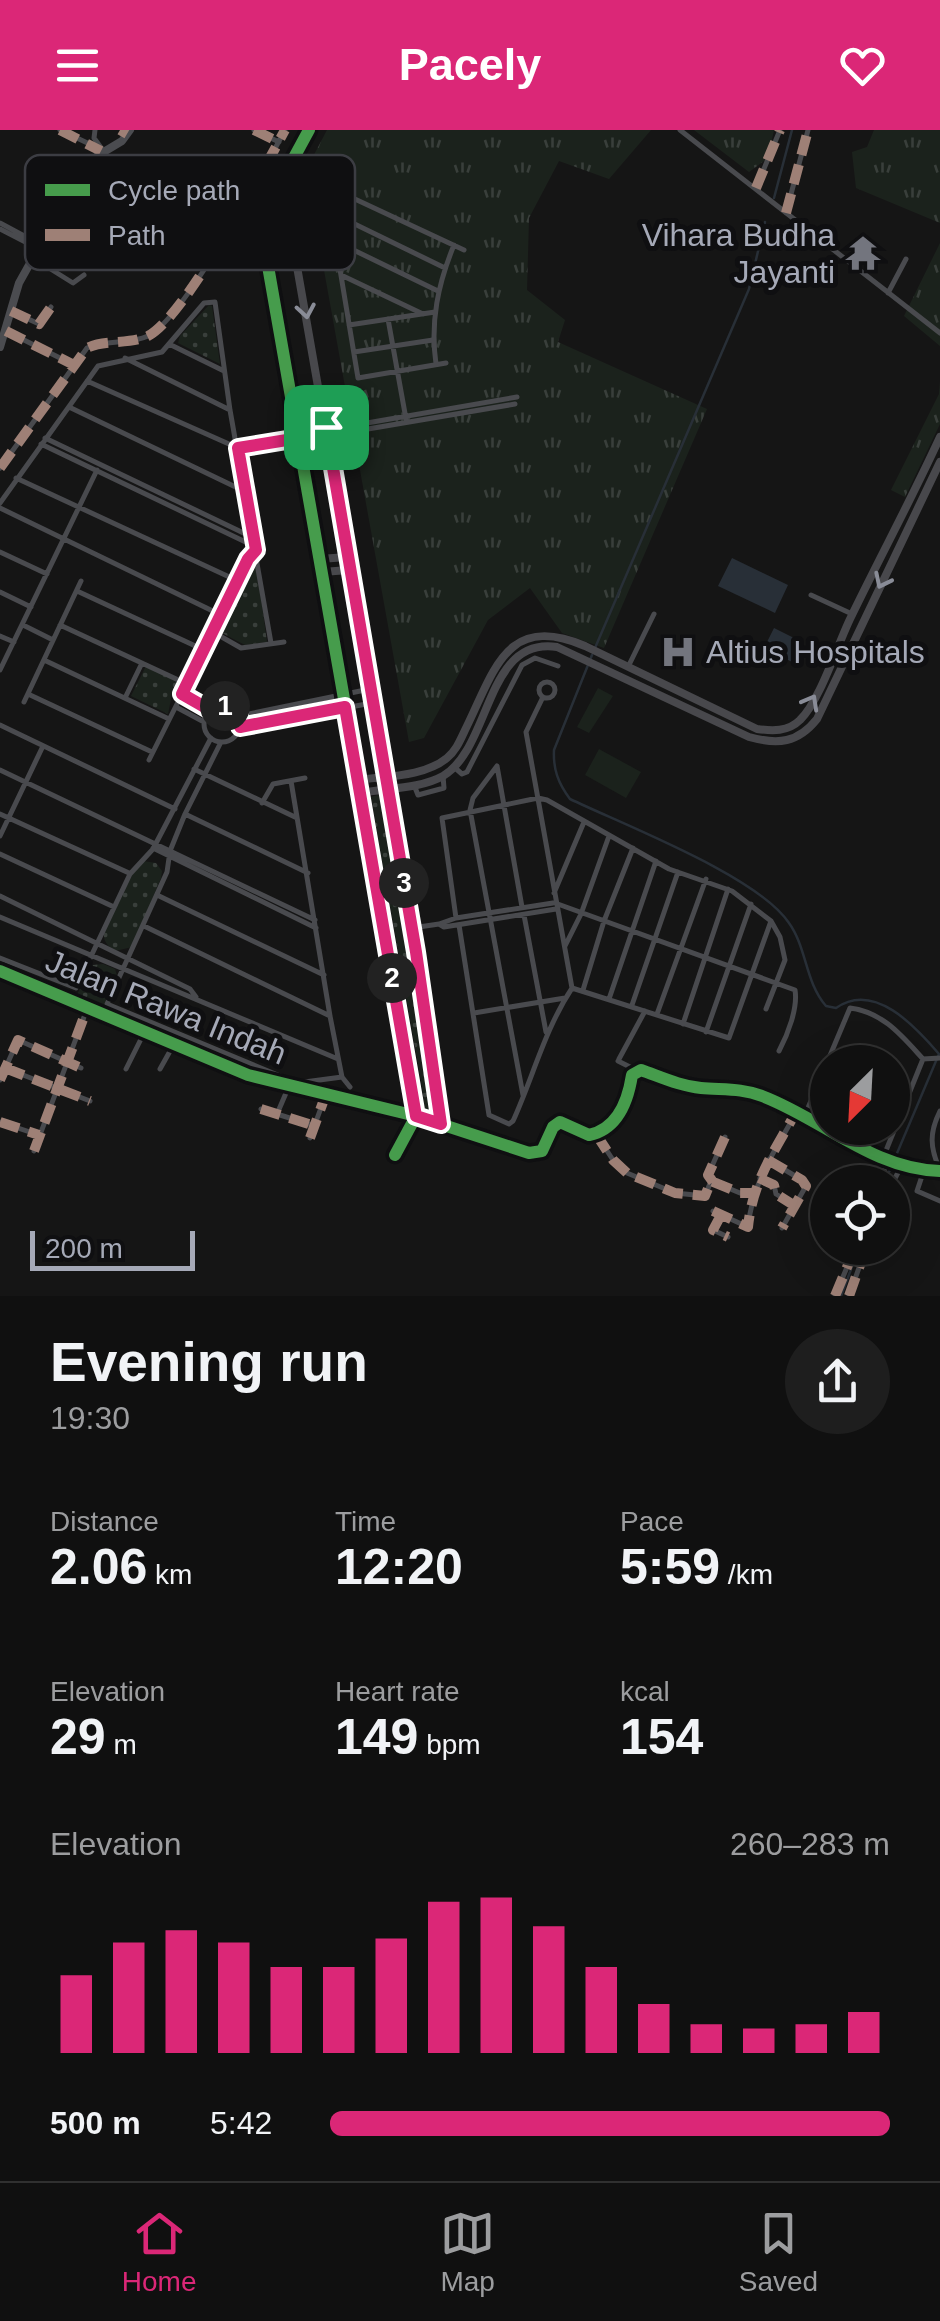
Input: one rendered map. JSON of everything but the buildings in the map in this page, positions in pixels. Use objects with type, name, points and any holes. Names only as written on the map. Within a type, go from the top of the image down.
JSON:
[{"type":"main road","points":[[98,155],[122,141],[126,131]]},
{"type":"main road","points":[[1,343],[27,270]]},
{"type":"street","points":[[62,130],[106,155]]},
{"type":"street","points":[[95,130],[94,138],[102,151]]},
{"type":"street","points":[[254,130],[278,142]]},
{"type":"street","points":[[272,155],[285,130]]},
{"type":"street","points":[[296,155],[309,130]]},
{"type":"street","points":[[680,130],[940,333]]},
{"type":"street","points":[[756,188],[780,130]]},
{"type":"street","points":[[786,213],[808,130]]},
{"type":"street","points":[[355,199],[464,250]]},
{"type":"street","points":[[355,224],[445,268]]},
{"type":"street","points":[[3,227],[25,242]]},
{"type":"street","points":[[436,365],[433,340],[438,291],[454,245]]},
{"type":"street","points":[[355,251],[438,291]]},
{"type":"street","points":[[888,294],[906,259]]},
{"type":"street","points":[[59,270],[74,284],[84,276]]},
{"type":"street","points":[[0,468],[92,345],[149,336],[163,324],[202,270]]},
{"type":"street","points":[[269,270],[416,1116],[395,1155]]},
{"type":"street","points":[[298,270],[412,928],[441,1124]]},
{"type":"street","points":[[340,270],[358,378],[446,363]]},
{"type":"street","points":[[341,275],[423,314]]},
{"type":"street","points":[[221,615],[0,505],[102,364],[155,354],[169,344],[204,303],[215,302],[271,643]]},
{"type":"street","points":[[11,311],[39,324],[52,306]]},
{"type":"street","points":[[350,325],[435,312]]},
{"type":"street","points":[[388,319],[407,419]]},
{"type":"street","points":[[6,331],[74,365]]},
{"type":"street","points":[[354,352],[433,340]]},
{"type":"street","points":[[169,344],[224,371]]},
{"type":"street","points":[[125,358],[230,410]]},
{"type":"street","points":[[87,380],[238,448],[299,438],[354,435],[361,427],[516,401]]},
{"type":"street","points":[[69,407],[246,492]]},
{"type":"street","points":[[299,438],[353,422],[361,427]]},
{"type":"street","points":[[360,793],[443,776],[454,767],[520,654],[530,648],[558,647],[736,726],[772,732],[800,721],[812,704],[940,438]]},
{"type":"street","points":[[43,441],[256,545]]},
{"type":"street","points":[[43,441],[256,545]]},
{"type":"street","points":[[358,780],[427,769],[450,755],[496,665],[509,649],[524,638],[550,634],[628,667],[770,743],[788,742],[800,736],[818,719],[940,462]]},
{"type":"street","points":[[0,670],[97,470]]},
{"type":"street","points":[[16,478],[238,581]]},
{"type":"street","points":[[149,760],[256,545]]},
{"type":"street","points":[[0,552],[47,574]]},
{"type":"street","points":[[320,559],[347,557]]},
{"type":"street","points":[[322,572],[349,570]]},
{"type":"street","points":[[24,702],[82,581]]},
{"type":"street","points":[[77,590],[204,650]]},
{"type":"street","points":[[0,592],[31,607]]},
{"type":"street","points":[[812,594],[852,614]]},
{"type":"street","points":[[628,667],[654,614]]},
{"type":"street","points":[[23,625],[53,640]]},
{"type":"street","points":[[60,625],[187,684]]},
{"type":"street","points":[[213,632],[241,648],[284,642]]},
{"type":"street","points":[[0,636],[14,642]]},
{"type":"street","points":[[530,648],[532,658]]},
{"type":"street","points":[[532,658],[558,666]]},
{"type":"street","points":[[454,767],[464,774],[477,757],[508,676],[532,658]]},
{"type":"street","points":[[44,660],[169,719]]},
{"type":"street","points":[[125,698],[142,663]]},
{"type":"street","points":[[656,693],[660,684]]},
{"type":"street","points":[[239,716],[370,689]]},
{"type":"street","points":[[28,694],[153,752]]},
{"type":"street","points":[[176,706],[204,722],[211,738],[222,742],[234,738],[240,727],[239,716],[229,707],[210,710],[182,694]]},
{"type":"street","points":[[544,697],[526,732],[538,798],[554,893],[555,906],[572,988],[546,1035],[535,1074],[508,1124],[489,1115],[442,819],[538,798],[678,872],[728,889],[771,921],[780,938],[785,960],[766,1010]]},
{"type":"street","points":[[240,727],[372,703]]},
{"type":"street","points":[[204,722],[210,710]]},
{"type":"street","points":[[0,725],[174,809]]},
{"type":"street","points":[[0,958],[75,989],[130,874],[155,846],[211,738]]},
{"type":"street","points":[[222,742],[185,814],[157,895],[107,1004],[297,1083],[342,1077]]},
{"type":"street","points":[[0,836],[43,746]]},
{"type":"street","points":[[466,751],[477,757]]},
{"type":"street","points":[[524,1098],[470,810],[473,798],[497,766],[546,1035]]},
{"type":"street","points":[[194,769],[297,818]]},
{"type":"street","points":[[0,770],[316,924]]},
{"type":"street","points":[[262,802],[269,787],[305,778]]},
{"type":"street","points":[[291,780],[338,1060],[342,1077],[350,1088]]},
{"type":"street","points":[[0,814],[130,874]]},
{"type":"street","points":[[185,814],[308,874]]},
{"type":"street","points":[[554,893],[584,822]]},
{"type":"street","points":[[563,949],[581,914],[609,836]]},
{"type":"street","points":[[583,990],[633,848]]},
{"type":"street","points":[[0,854],[114,907]]},
{"type":"street","points":[[609,998],[656,861]]},
{"type":"street","points":[[632,1006],[678,872]]},
{"type":"street","points":[[657,1014],[706,879]]},
{"type":"street","points":[[684,1024],[728,889]]},
{"type":"street","points":[[157,895],[324,975]]},
{"type":"street","points":[[0,896],[190,989],[196,997],[338,1060]]},
{"type":"street","points":[[706,1032],[751,904]]},
{"type":"street","points":[[412,928],[440,924],[444,927],[564,906],[795,990],[790,1030],[780,1051]]},
{"type":"street","points":[[0,916],[186,998],[196,997]]},
{"type":"street","points":[[572,988],[729,1038],[771,921]]},
{"type":"street","points":[[144,926],[330,1016]]},
{"type":"street","name":"Jalan Rawa Indah","points":[[0,970],[248,1075],[416,1116],[529,1153],[542,1151],[553,1127],[560,1122],[589,1135],[596,1134]]},
{"type":"street","points":[[474,1013],[566,998]]},
{"type":"street","points":[[34,1151],[88,1006]]},
{"type":"street","points":[[713,1211],[748,1227],[753,1193],[768,1160],[801,1113],[850,1008],[869,1013],[895,1028],[923,1059]]},
{"type":"street","points":[[645,1011],[618,1060],[684,1086],[757,1094],[801,1113],[824,1131],[893,1161],[924,1170],[940,1170],[931,1136],[940,1111]]},
{"type":"street","points":[[126,1069],[146,1030]]},
{"type":"street","points":[[0,1080],[18,1040],[81,1068]]},
{"type":"street","points":[[160,1069],[174,1044]]},
{"type":"street","points":[[923,1059],[940,1058]]},
{"type":"street","points":[[893,1165],[923,1059]]},
{"type":"street","points":[[5,1068],[90,1102]]},
{"type":"street","points":[[636,1070],[627,1105],[596,1134],[614,1162],[643,1181],[692,1196],[705,1196],[713,1182]]},
{"type":"street","points":[[278,1114],[289,1086]]},
{"type":"street","points":[[310,1138],[326,1094]]},
{"type":"street","points":[[260,1109],[315,1126]]},
{"type":"street","points":[[0,1122],[39,1135]]},
{"type":"street","points":[[725,1137],[708,1175],[713,1182],[740,1193],[753,1193]]},
{"type":"street","points":[[768,1160],[805,1184],[806,1190],[782,1228]]},
{"type":"street","points":[[891,1165],[893,1161]]},
{"type":"street","points":[[924,1170],[917,1191],[940,1201]]},
{"type":"street","points":[[760,1178],[774,1185],[776,1194],[795,1206]]},
{"type":"street","points":[[721,1215],[714,1230],[728,1237]]},
{"type":"street","points":[[835,1296],[848,1265]]},
{"type":"street","points":[[849,1296],[860,1265]]},
{"type":"green space","points":[[327,130],[651,130],[609,179],[559,161],[529,218],[527,290],[565,320],[558,342],[707,409],[604,648],[562,633],[530,588],[488,620],[424,738],[409,742],[324,270],[355,270],[355,155],[314,155]]},
{"type":"green space","points":[[694,130],[774,130],[768,158],[749,172]]},
{"type":"green space","points":[[874,130],[940,130],[940,223],[856,188],[852,152],[867,147]]},
{"type":"green space","points":[[940,243],[940,346],[904,316]]},
{"type":"green space","points":[[212,306],[220,364],[178,343]]},
{"type":"green space","points":[[940,381],[940,424],[905,497],[891,490],[939,394]]},
{"type":"green space","points":[[249,566],[257,569],[267,642],[245,645],[218,631]]},
{"type":"green space","points":[[146,666],[184,684],[172,694],[168,714],[131,696]]},
{"type":"green space","points":[[598,688],[613,696],[589,733],[577,727]]},
{"type":"green space","points":[[599,749],[641,772],[626,798],[585,775]]},
{"type":"green space","points":[[382,794],[435,1119],[420,1115],[367,798]]},
{"type":"green space","points":[[143,861],[156,863],[162,871],[161,878],[132,947],[115,951],[105,942],[105,930],[119,898]]},
{"type":"green space","points":[[93,965],[115,969],[117,976],[103,1007],[76,996]]},
{"type":"shaded area","points":[[732,558],[788,585],[775,613],[718,586]]},
{"type":"shaded area","points":[[774,628],[802,642],[792,662],[764,648]]},
{"type":"waterway","points":[[774,198],[792,130]]},
{"type":"waterway","points":[[595,648],[749,289],[765,222]]},
{"type":"waterway","points":[[592,655],[554,750],[555,770],[562,787],[570,799],[655,837],[749,887],[789,923],[826,1006],[836,1008],[850,1001],[865,1000],[879,1003],[906,1020],[939,1054],[895,1158]]},
{"type":"waterway","points":[[841,1296],[853,1265]]},
{"type":"marked path","points":[[60,130],[101,151]]},
{"type":"marked path","points":[[120,130],[127,134]]},
{"type":"marked path","points":[[254,130],[279,142]]},
{"type":"marked path","points":[[271,155],[285,130]]},
{"type":"marked path","points":[[756,188],[780,130]]},
{"type":"marked path","points":[[786,213],[808,130]]},
{"type":"marked path","points":[[0,468],[87,348],[148,336],[182,302],[204,270]]},
{"type":"marked path","points":[[11,311],[39,324],[51,307]]},
{"type":"marked path","points":[[6,331],[74,365]]},
{"type":"marked path","points":[[34,1151],[88,1006]]},
{"type":"marked path","points":[[0,1080],[18,1040],[81,1068]]},
{"type":"marked path","points":[[5,1068],[90,1101]]},
{"type":"marked path","points":[[310,1138],[326,1094]]},
{"type":"marked path","points":[[261,1109],[315,1126]]},
{"type":"marked path","points":[[713,1211],[748,1227],[760,1180],[797,1110]]},
{"type":"marked path","points":[[0,1122],[39,1135]]},
{"type":"marked path","points":[[596,1134],[627,1173],[675,1193],[705,1196],[711,1181],[740,1193],[753,1193]]},
{"type":"marked path","points":[[713,1182],[708,1175],[725,1137]]},
{"type":"marked path","points":[[768,1160],[806,1186],[782,1228]]},
{"type":"marked path","points":[[759,1178],[774,1185],[776,1194],[795,1206]]},
{"type":"marked path","points":[[721,1215],[713,1230],[728,1237]]},
{"type":"marked path","points":[[835,1296],[848,1265]]},
{"type":"marked path","points":[[849,1296],[860,1265]]},
{"type":"cycle path","points":[[295,155],[309,130]]},
{"type":"cycle path","points":[[269,270],[413,1092],[416,1116],[395,1155]]},
{"type":"cycle path","points":[[0,971],[248,1075],[416,1116],[529,1153],[542,1151],[553,1127],[560,1122],[589,1135],[607,1127],[624,1104],[632,1075],[641,1070],[693,1087],[754,1093],[892,1162],[940,1171]]},
{"type":"place","name":"Vihara Budha Jayanti","points":[[863,253]]},
{"type":"place","name":"Altius Hospitals","points":[[678,652]]},
{"type":"route","points":[[326,427],[416,952],[441,1124],[416,1116],[345,707],[240,727],[235,710],[222,706],[210,710],[182,694],[248,559],[256,550],[238,448],[299,438],[298,432],[326,427]]}]
